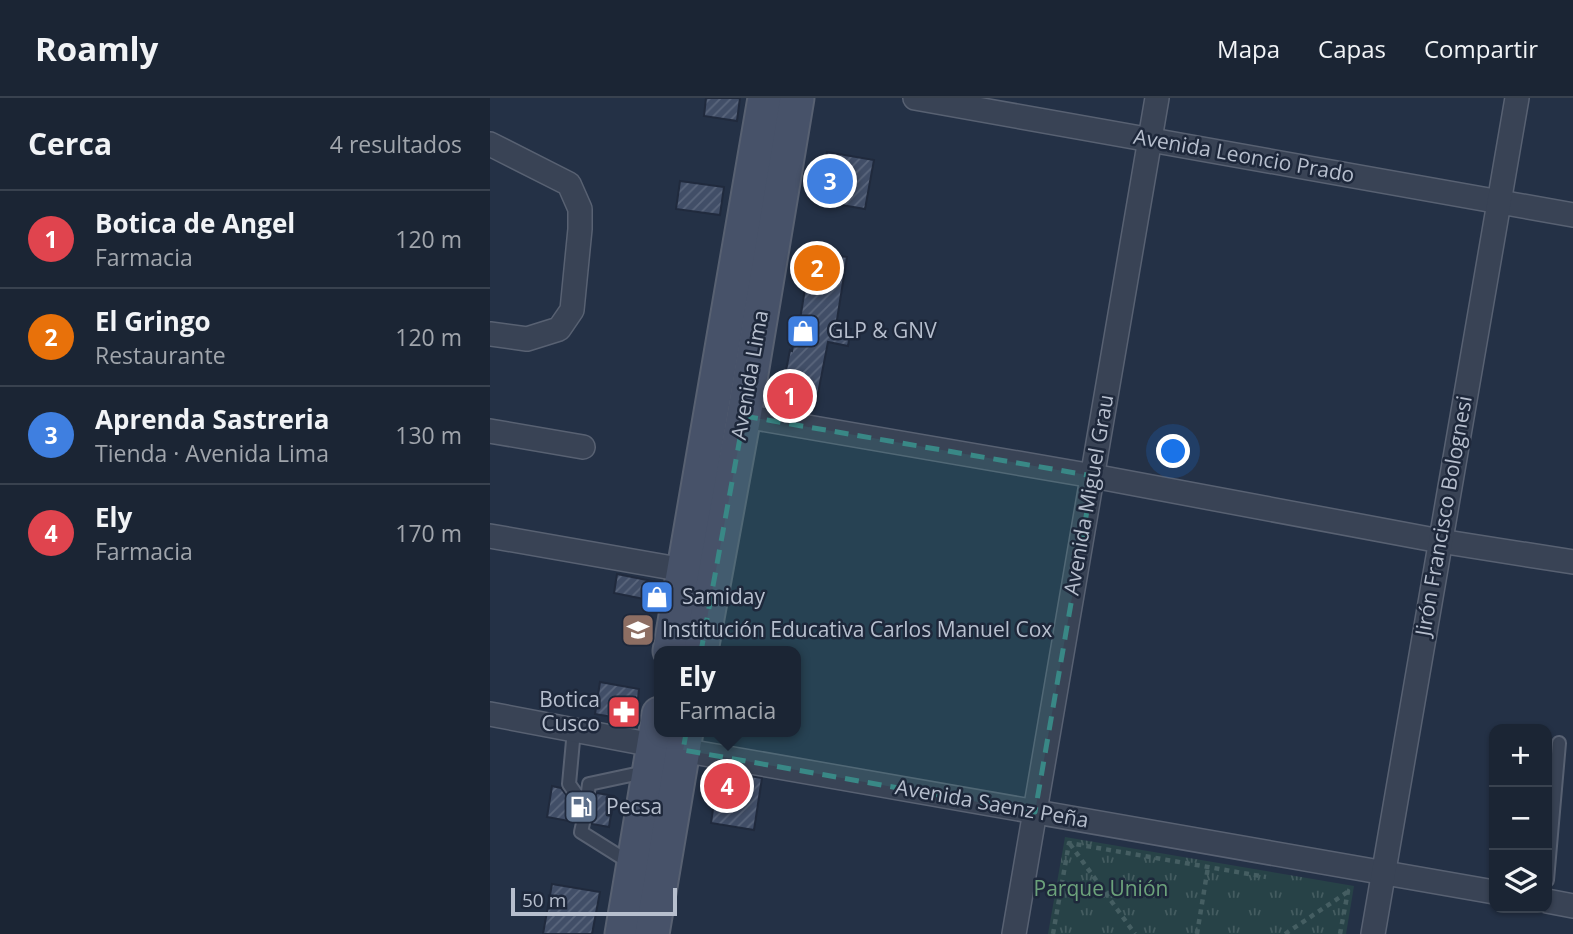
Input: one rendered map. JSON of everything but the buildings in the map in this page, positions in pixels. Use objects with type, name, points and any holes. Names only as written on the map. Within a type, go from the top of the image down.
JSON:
[{"type":"main road","name":"Avenida Lima","points":[[671,646],[765,98]]},
{"type":"main road","name":"Avenida Lima","points":[[702,646],[744,416],[797,98]]},
{"type":"main road","points":[[622,934],[634,865],[666,742]]},
{"type":"main road","points":[[652,934],[666,742]]},
{"type":"street","name":"Avenida Leoncio Prado","points":[[915,98],[1573,215]]},
{"type":"street","name":"Avenida Miguel Grau","points":[[1014,934],[1157,98]]},
{"type":"street","name":"Jirón Francisco Bolognesi","points":[[1373,934],[1517,98]]},
{"type":"street","points":[[490,144],[569,184],[580,209],[580,229],[572,310],[559,329],[527,339],[490,334]]},
{"type":"street","points":[[744,416],[1093,476],[1440,541],[1573,562]]},
{"type":"street","points":[[490,431],[583,447]]},
{"type":"street","points":[[490,536],[684,570]]},
{"type":"street","name":"Avenida Saenz Peña","points":[[490,714],[574,730],[666,742],[1035,812],[1489,891]]},
{"type":"street","points":[[1552,902],[1573,906]]},
{"type":"lane","points":[[574,730],[569,783],[585,807]]},
{"type":"lane","points":[[588,792],[589,784],[666,742]]},
{"type":"lane","points":[[1550,850],[1559,743]]},
{"type":"lane","points":[[583,823],[581,832],[634,865]]},
{"type":"path","points":[[1035,812],[1069,843],[1135,934]]},
{"type":"path","points":[[1069,843],[1272,878]]},
{"type":"path","points":[[1054,934],[1069,843]]},
{"type":"path","points":[[1197,934],[1208,867]]},
{"type":"path","points":[[1285,934],[1348,891],[1384,872]]},
{"type":"path","points":[[1335,889],[1348,891]]},
{"type":"path","points":[[1340,934],[1348,891]]},
{"type":"highlighted area","points":[[744,416],[1093,476],[1035,812],[683,750]]},
{"type":"green space","name":"Parque Unión","points":[[1065,837],[1354,886],[1346,934],[1048,934]]},
{"type":"place","name":"Aprenda Sastreria","points":[[830,181]]},
{"type":"place","name":"El Gringo","points":[[817,268]]},
{"type":"place","name":"GLP & GNV","points":[[803,331]]},
{"type":"place","name":"Botica de Angel","points":[[790,396]]},
{"type":"place","name":"Samiday","points":[[657,597]]},
{"type":"place","name":"Institución Educativa Carlos Manuel Cox","points":[[638,630]]},
{"type":"place","name":"Botica Cusco","points":[[624,712]]},
{"type":"place","name":"Ely","points":[[727,786]]},
{"type":"place","name":"Pecsa","points":[[581,807]]}]
